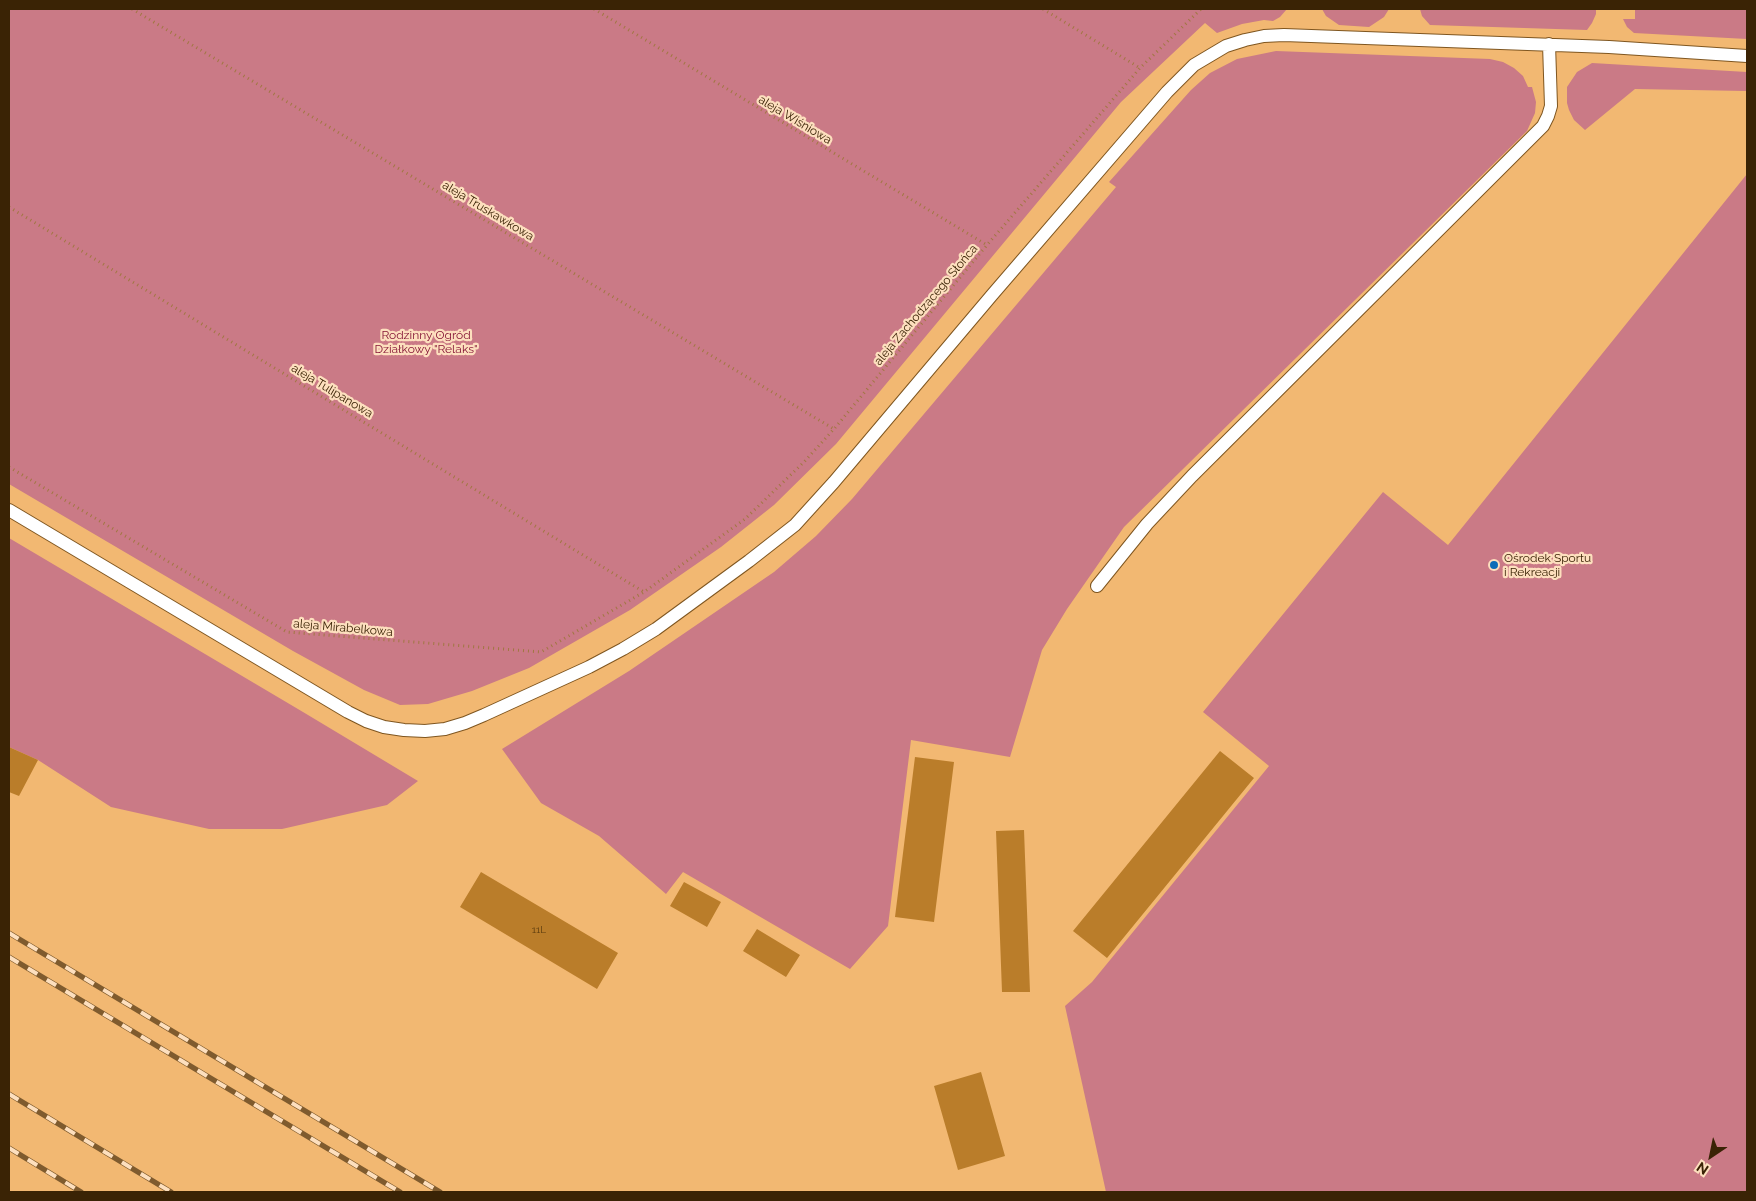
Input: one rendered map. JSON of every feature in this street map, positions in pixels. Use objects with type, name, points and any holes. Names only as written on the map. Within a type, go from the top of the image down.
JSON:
[{"type":"lane","points":[[9,510],[329,702],[366,721],[384,727],[404,730],[425,731],[445,729],[465,723],[589,667],[656,629],[795,525],[834,482],[1167,92],[1194,65],[1226,46],[1264,36],[1284,35],[1549,44],[1747,56]]},
{"type":"lane","points":[[1097,586],[1147,524],[1192,476],[1543,126],[1551,106],[1549,44]]},
{"type":"path","name":"aleja Truskawkowa","points":[[132,9],[834,429]]},
{"type":"path","name":"aleja Wiśniowa","points":[[594,9],[987,245]]},
{"type":"path","points":[[1043,9],[1140,68]]},
{"type":"path","name":"aleja Zachodzącego Słońca","points":[[644,592],[745,519],[804,462],[834,429],[987,245],[1140,68],[1201,9]]},
{"type":"path","name":"aleja Tulipanowa","points":[[9,207],[644,592]]},
{"type":"path","name":"aleja Mirabelkowa","points":[[9,467],[287,632],[541,652],[644,592]]},
{"type":"green space","name":"Rodzinny Ogród Działkowy \"Relaks\"","points":[[9,9],[1287,9],[1280,17],[1273,21],[1264,20],[1242,24],[1217,33],[1205,23],[1121,102],[836,444],[774,505],[721,547],[630,610],[529,668],[472,691],[428,704],[400,705],[364,690],[293,651],[9,484]]},
{"type":"green space","points":[[1322,9],[1389,9],[1384,17],[1369,27],[1339,25],[1326,16]]},
{"type":"green space","points":[[1420,9],[1596,9],[1596,14],[1587,30],[1430,25],[1422,16]]},
{"type":"green space","points":[[1635,9],[1747,9],[1747,39],[1634,33],[1627,27],[1623,19],[1635,19]]},
{"type":"green space","points":[[1276,51],[1490,59],[1503,62],[1514,68],[1523,76],[1528,87],[1532,87],[1536,102],[1535,113],[1527,131],[1124,527],[1067,609],[1042,650],[1010,757],[911,740],[888,926],[850,969],[683,872],[666,894],[599,836],[541,803],[502,749],[629,671],[774,572],[816,536],[852,499],[1116,187],[1109,182],[1191,90],[1210,73],[1237,59]]},
{"type":"green space","points":[[1592,63],[1747,72],[1747,92],[1635,89],[1585,130],[1574,120],[1569,110],[1567,87],[1577,72]]},
{"type":"green space","points":[[1747,174],[1747,1192],[1106,1192],[1065,1006],[1092,982],[1269,766],[1203,712],[1383,492],[1448,545]]},
{"type":"green space","points":[[9,538],[418,781],[387,805],[282,829],[209,829],[111,807],[38,760],[9,747]]},
{"type":"building","points":[[9,747],[38,760],[19,796],[9,792]]},
{"type":"building","points":[[1220,751],[1254,778],[1107,958],[1073,931]]},
{"type":"building","points":[[915,757],[954,762],[934,922],[895,917]]},
{"type":"building","points":[[1024,830],[1030,992],[1002,992],[996,831]]},
{"type":"building","points":[[481,872],[618,953],[597,989],[460,907]]},
{"type":"building","points":[[684,882],[721,902],[707,927],[670,906]]},
{"type":"building","points":[[757,929],[800,955],[786,977],[743,951]]},
{"type":"building","points":[[981,1072],[1005,1156],[958,1170],[934,1086]]},
{"type":"railway","points":[[9,933],[440,1192]]},
{"type":"railway","points":[[9,957],[400,1192]]},
{"type":"railway","points":[[9,1094],[171,1192]]},
{"type":"railway","points":[[9,1148],[81,1192]]},
{"type":"place","name":"Ośrodek Sportu i Rekreacji","points":[[1494,565]]}]
